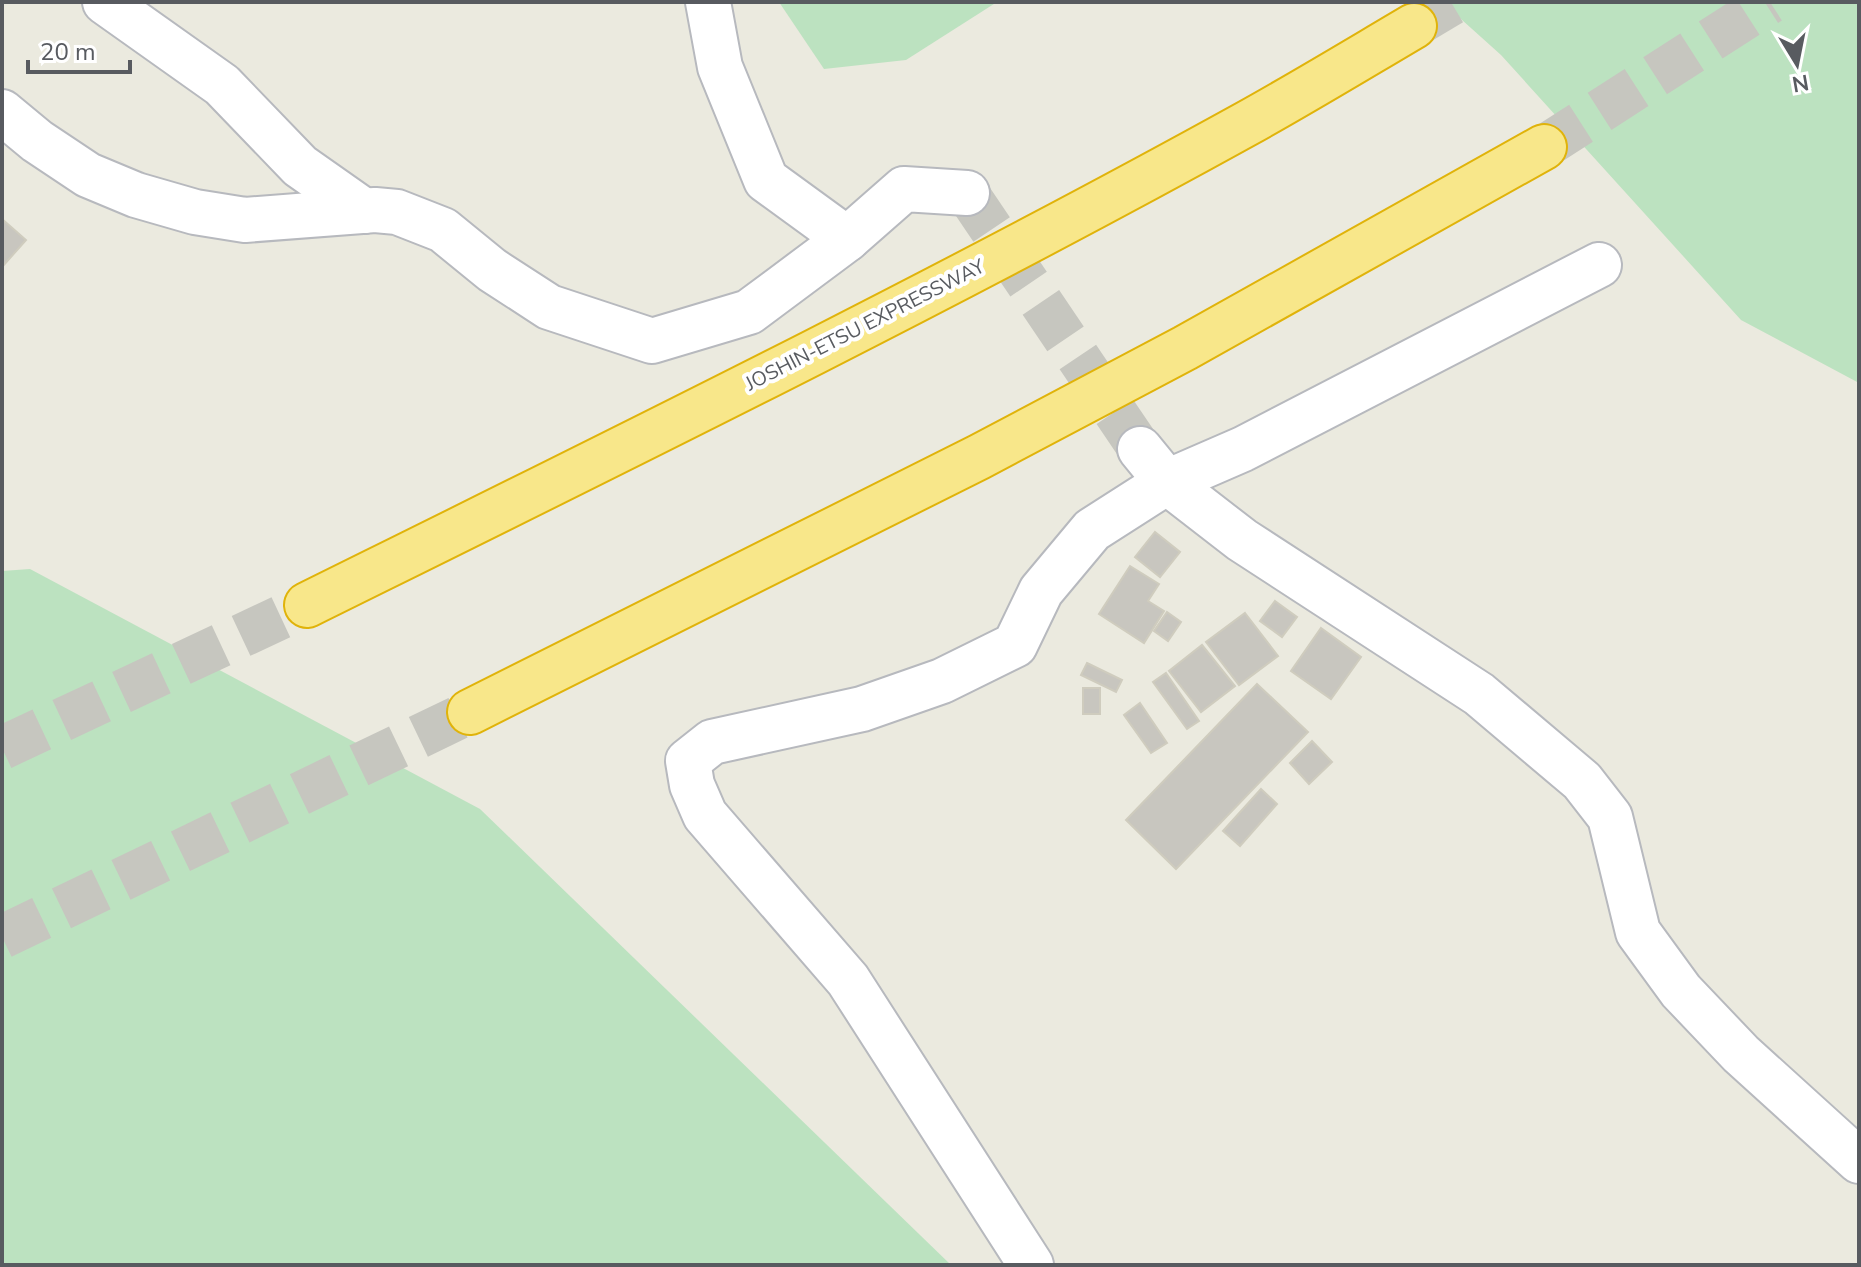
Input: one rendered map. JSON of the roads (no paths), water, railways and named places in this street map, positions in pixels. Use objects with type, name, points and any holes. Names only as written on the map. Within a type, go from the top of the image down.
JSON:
[{"type":"highway","name":"JOSHIN-ETSU EXPRESSWAY","points":[[307,605],[639,441],[1081,214],[1249,123],[1414,26]]},
{"type":"highway","points":[[470,712],[743,577],[1117,385],[1544,147]]},
{"type":"street","points":[[105,2],[222,85],[300,166],[364,211]]},
{"type":"street","points":[[708,2],[720,67],[766,180],[847,239]]},
{"type":"street","points":[[2,112],[37,141],[88,175],[136,195],[195,212],[245,220],[364,211],[397,212],[443,230],[492,270],[549,307],[652,341],[749,312],[847,239],[904,189],[967,193]]},
{"type":"street","points":[[1031,1265],[848,980],[705,815],[692,785],[688,761],[712,742],[862,709],[942,681],[1015,645],[1041,591],[1092,530],[1154,465],[1243,449],[1599,265]]},
{"type":"street","points":[[1154,465],[1242,540],[1479,694],[1582,781],[1610,817],[1638,932],[1681,991],[1741,1054],[1859,1161]]},
{"type":"tunnel","points":[[1414,26],[1454,2]]},
{"type":"tunnel","points":[[1544,147],[1770,2]]},
{"type":"tunnel","points":[[967,193],[1140,449]]},
{"type":"tunnel","points":[[2,748],[307,605]]},
{"type":"tunnel","points":[[2,937],[470,712]]}]
